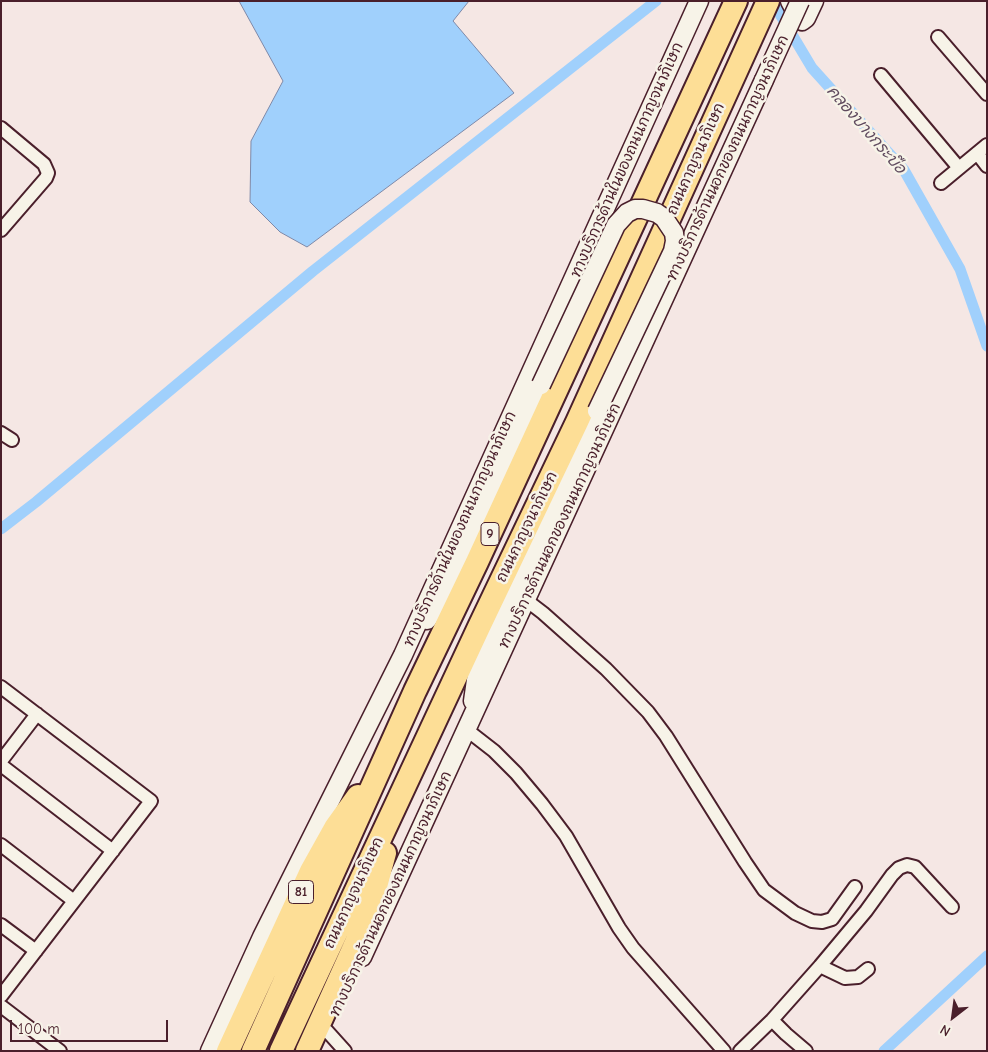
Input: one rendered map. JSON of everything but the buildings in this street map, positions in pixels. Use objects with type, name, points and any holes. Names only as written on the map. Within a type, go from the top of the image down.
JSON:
[{"type":"highway","name":"ถนนกาญจนาภิเษก","points":[[281,1051],[577,422],[768,1]]},
{"type":"highway","name":"ถนนกาญจนาภิเษก","points":[[254,1051],[415,691],[477,562],[732,10]]},
{"type":"highway","points":[[449,589],[477,562]]},
{"type":"highway","name":"81","points":[[231,1046],[319,856],[388,752]]},
{"type":"highway","points":[[307,1051],[363,927],[399,798]]},
{"type":"main road","name":"ทางบริการด้านในของถนนกาญจนาภิเษก","points":[[210,1051],[262,938],[402,655],[699,1]]},
{"type":"main road","points":[[790,1],[802,21],[806,18],[814,1]]},
{"type":"main road","name":"ทางบริการด้านนอกของถนนกาญจนาภิเษก","points":[[318,1051],[468,728],[800,1]]},
{"type":"main road","points":[[402,655],[449,589],[616,225],[627,213],[635,209],[643,208],[657,213],[664,218],[674,233],[673,251],[597,411],[478,673],[468,728]]},
{"type":"street","points":[[938,37],[987,94]]},
{"type":"street","points":[[881,75],[959,168]]},
{"type":"street","points":[[1,128],[44,164],[48,173],[46,178],[1,230]]},
{"type":"street","points":[[941,184],[987,145]]},
{"type":"street","points":[[976,153],[987,166]]},
{"type":"street","points":[[526,600],[544,613],[606,669],[648,712],[666,736],[764,890],[795,913],[812,921],[822,922],[832,919],[855,887]]},
{"type":"street","points":[[1,687],[151,802],[1,996]]},
{"type":"street","points":[[1,761],[37,714]]},
{"type":"street","points":[[468,728],[516,773],[542,804],[566,836],[619,928],[633,948],[724,1051]]},
{"type":"street","points":[[1,765],[113,851]]},
{"type":"street","points":[[1,845],[74,901]]},
{"type":"street","points":[[740,1051],[772,1020],[820,966],[899,868],[907,865],[916,867],[952,907]]},
{"type":"street","points":[[1,925],[36,951]]},
{"type":"street","points":[[820,966],[845,978],[858,977],[868,969]]},
{"type":"street","points":[[1,1006],[60,1051]]},
{"type":"street","points":[[772,1020],[806,1051]]},
{"type":"street","points":[[327,1031],[345,1051]]},
{"type":"water","points":[[239,1],[469,1],[453,21],[514,93],[307,247],[280,232],[250,202],[251,141],[283,81]]},
{"type":"waterway","points":[[1,529],[313,271],[656,1]]},
{"type":"waterway","name":"คลองบางกระบือ","points":[[772,1],[812,68],[904,170],[960,269],[987,346]]},
{"type":"waterway","points":[[884,1051],[987,956]]}]
